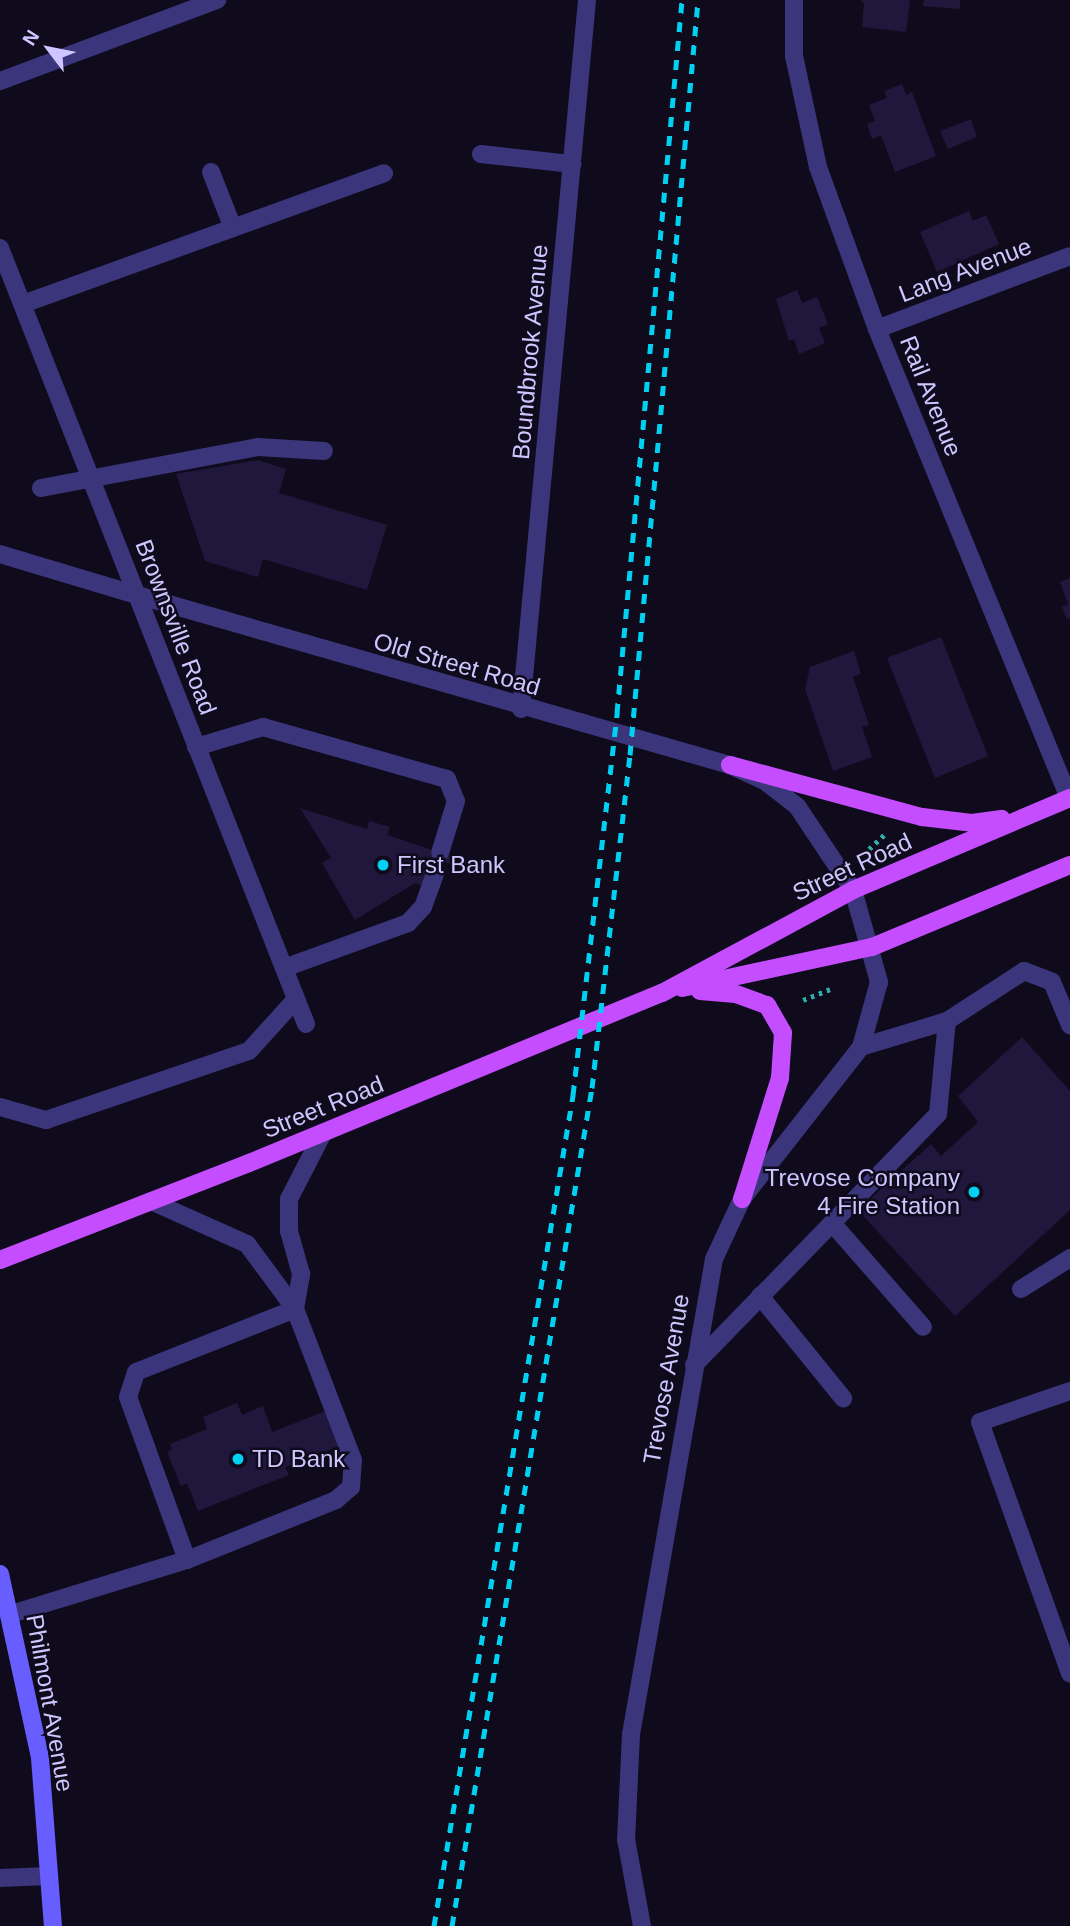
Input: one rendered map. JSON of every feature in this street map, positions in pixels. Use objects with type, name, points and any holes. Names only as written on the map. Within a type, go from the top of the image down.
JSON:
[{"type":"main road","points":[[730,765],[922,817],[972,824],[1030,814]]},
{"type":"main road","name":"Street Road","points":[[0,1260],[323,1133],[662,993],[853,890],[1069,798]]},
{"type":"main road","name":"Street Road","points":[[662,993],[872,947],[1070,865]]},
{"type":"main road","points":[[662,993],[736,994],[767,1005],[780,1022],[780,1078],[742,1199]]},
{"type":"main road","name":"Philmont Avenue","points":[[0,1574],[11,1614],[40,1758],[53,1926]]},
{"type":"street","points":[[0,81],[217,0]]},
{"type":"street","name":"Boundbrook Avenue","points":[[521,709],[587,0]]},
{"type":"street","name":"Rail Avenue","points":[[794,0],[794,56],[818,167],[877,329],[1069,798]]},
{"type":"street","points":[[481,154],[572,164]]},
{"type":"street","points":[[211,172],[233,229]]},
{"type":"street","points":[[23,304],[384,173]]},
{"type":"street","name":"Brownsville Road","points":[[0,248],[306,1024]]},
{"type":"street","name":"Lang Avenue","points":[[877,329],[1070,256]]},
{"type":"street","points":[[41,488],[258,447],[324,450]]},
{"type":"street","name":"Old Street Road","points":[[0,554],[521,709],[730,765],[766,782],[797,806],[853,890]]},
{"type":"street","points":[[196,747],[263,727],[447,779],[456,801],[440,853]]},
{"type":"street","points":[[284,968],[408,923],[423,907],[435,874]]},
{"type":"street","name":"Trevose Avenue","points":[[642,1926],[626,1839],[631,1734],[713,1259],[742,1199],[861,1047],[879,982],[872,947],[853,890]]},
{"type":"street","points":[[861,1047],[947,1021],[1024,971],[1052,982],[1070,1026]]},
{"type":"street","points":[[0,1107],[46,1121],[249,1051],[296,999]]},
{"type":"street","points":[[694,1365],[938,1114],[947,1021]]},
{"type":"street","points":[[295,1309],[301,1275],[289,1231],[289,1199],[323,1133]]},
{"type":"street","points":[[11,1614],[187,1560],[336,1500],[351,1487],[353,1460],[295,1309],[247,1244],[151,1201]]},
{"type":"street","points":[[832,1223],[923,1327]]},
{"type":"street","points":[[1021,1289],[1070,1258]]},
{"type":"street","points":[[761,1296],[843,1398]]},
{"type":"street","points":[[187,1560],[128,1397],[136,1372],[295,1309]]},
{"type":"street","points":[[1069,1395],[980,1422],[1070,1672]]},
{"type":"street","points":[[0,1878],[48,1876]]},
{"type":"path","points":[[875,855],[866,849],[887,833]]},
{"type":"path","points":[[803,1000],[830,989]]},
{"type":"building","points":[[861,0],[910,0],[906,32],[862,27],[864,4]]},
{"type":"building","points":[[924,0],[960,0],[960,9],[923,6]]},
{"type":"building","points":[[902,84],[906,95],[912,92],[936,156],[895,172],[881,135],[872,139],[867,124],[875,121],[869,105],[887,98],[884,91]]},
{"type":"building","points":[[971,119],[977,137],[948,149],[940,131]]},
{"type":"building","points":[[969,211],[973,221],[986,215],[999,244],[937,272],[920,232]]},
{"type":"building","points":[[797,290],[802,303],[817,297],[828,324],[819,328],[825,343],[799,354],[794,339],[789,341],[776,299]]},
{"type":"building","points":[[258,460],[286,469],[279,493],[387,525],[367,590],[263,559],[258,577],[205,561],[176,474]]},
{"type":"building","points":[[1070,578],[1070,618],[1067,619],[1062,607],[1068,604],[1060,582]]},
{"type":"building","points":[[941,637],[988,756],[935,778],[887,658]]},
{"type":"building","points":[[854,651],[861,674],[853,677],[869,725],[862,727],[872,757],[833,771],[805,689],[810,667]]},
{"type":"building","name":"First Bank","points":[[300,808],[367,829],[369,821],[390,827],[387,835],[459,859],[457,866],[444,862],[440,876],[422,886],[415,883],[355,920],[322,863],[331,858]]},
{"type":"building","name":"Trevose Company 4 Fire Station","points":[[1022,1037],[1070,1091],[1070,1210],[955,1316],[858,1210],[931,1144],[941,1156],[978,1122],[958,1096]]},
{"type":"building","name":"TD Bank","points":[[237,1403],[242,1415],[263,1406],[272,1432],[328,1410],[342,1445],[285,1467],[289,1475],[198,1511],[187,1483],[181,1486],[167,1452],[172,1450],[170,1444],[207,1429],[203,1417]]},
{"type":"railway","points":[[434,1926],[573,1095],[617,713],[682,0]]},
{"type":"railway","points":[[452,1926],[592,1088],[630,755],[698,0]]},
{"type":"place","name":"First Bank","points":[[383,865]]},
{"type":"place","name":"Trevose Company 4 Fire Station","points":[[974,1192]]},
{"type":"place","name":"TD Bank","points":[[238,1459]]}]
